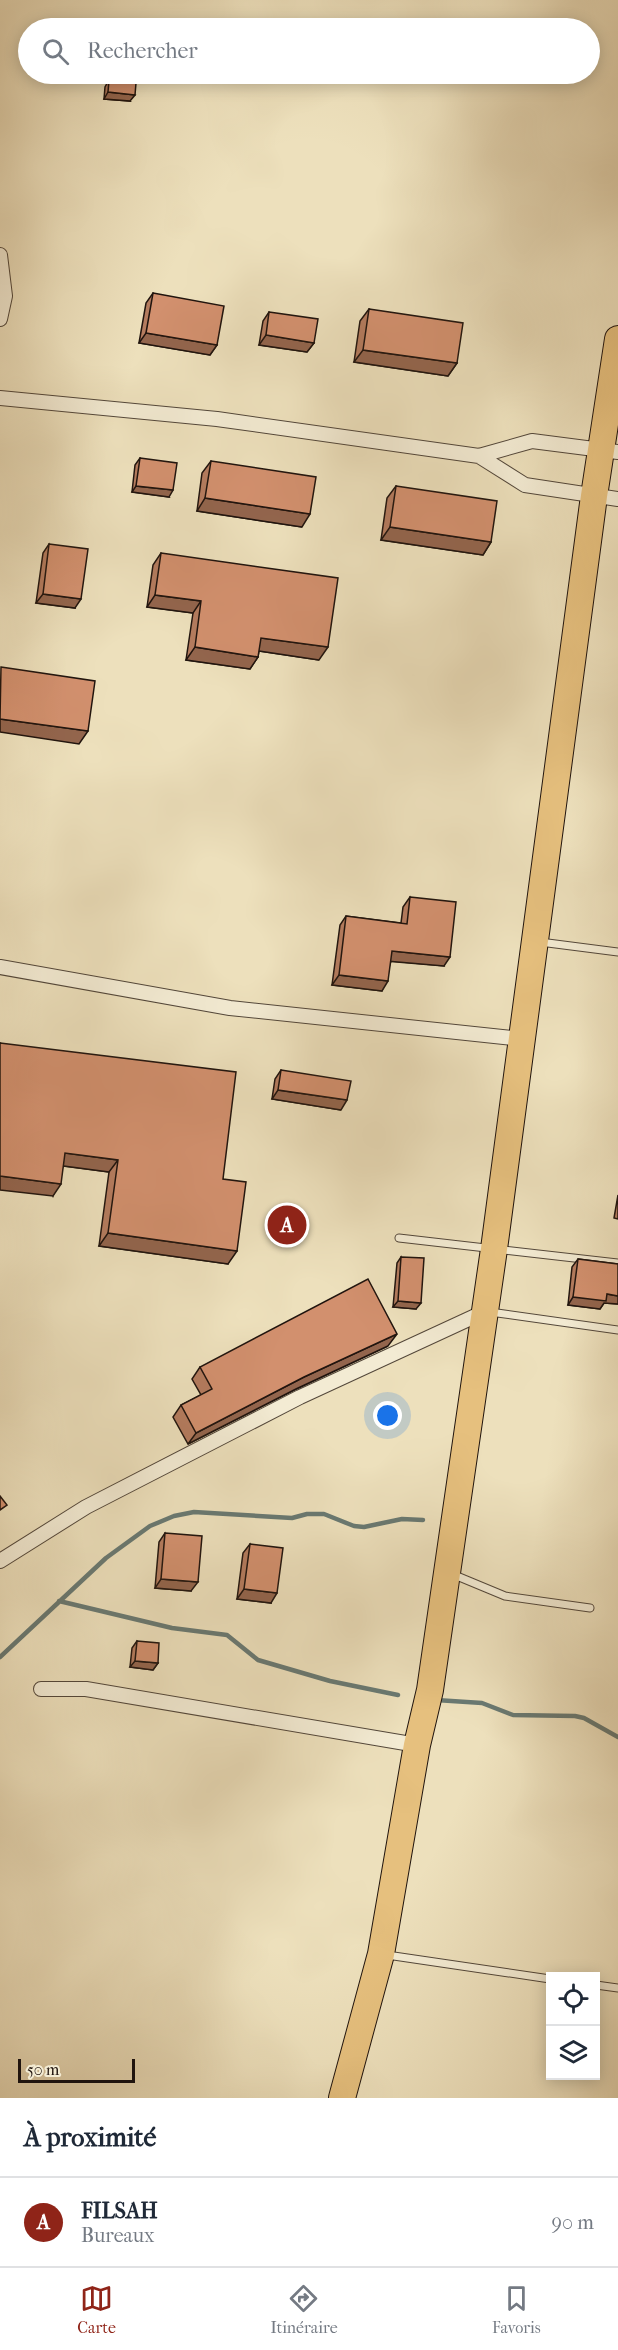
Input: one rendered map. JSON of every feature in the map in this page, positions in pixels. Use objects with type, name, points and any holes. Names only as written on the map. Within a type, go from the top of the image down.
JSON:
[{"type":"highway","points":[[342,2098],[381,1954],[417,1745],[430,1690],[494,1249],[521,1039],[606,497],[618,339]]},
{"type":"street","points":[[0,255],[5,296],[0,319]]},
{"type":"street","points":[[0,398],[217,419],[479,456],[532,441],[610,451]]},
{"type":"street","points":[[479,456],[525,485],[606,497]]},
{"type":"street","points":[[0,967],[230,1008],[521,1039]]},
{"type":"street","points":[[0,1561],[86,1507],[290,1402],[484,1312]]},
{"type":"street","points":[[41,1689],[86,1689],[417,1745]]},
{"type":"lane","points":[[536,942],[618,952]]},
{"type":"lane","points":[[399,1238],[618,1263]]},
{"type":"lane","points":[[484,1312],[618,1330]]},
{"type":"lane","points":[[447,1572],[505,1596],[590,1608]]},
{"type":"lane","points":[[381,1954],[546,1977]]},
{"type":"lane","points":[[600,1986],[618,1988]]},
{"type":"building","points":[[109,84],[136,84],[135,95],[108,92]]},
{"type":"building","points":[[153,293],[224,306],[217,345],[146,333]]},
{"type":"building","points":[[369,309],[463,323],[457,363],[363,350]]},
{"type":"building","points":[[269,312],[318,319],[314,343],[266,335]]},
{"type":"building","points":[[140,458],[177,463],[173,490],[136,486]]},
{"type":"building","points":[[211,461],[316,477],[310,514],[205,498]]},
{"type":"building","points":[[396,486],[497,501],[491,542],[390,527]]},
{"type":"building","points":[[49,544],[88,549],[81,599],[43,594]]},
{"type":"building","points":[[161,553],[338,578],[328,647],[261,638],[258,657],[195,647],[201,601],[155,595]]},
{"type":"building","points":[[1,667],[95,681],[88,731],[0,719]]},
{"type":"building","points":[[410,897],[456,902],[450,957],[392,951],[388,981],[339,975],[346,916],[407,924]]},
{"type":"building","points":[[0,1043],[236,1072],[223,1179],[246,1182],[237,1251],[108,1233],[118,1160],[65,1153],[61,1184],[0,1176]]},
{"type":"building","points":[[281,1070],[351,1081],[347,1100],[278,1090]]},
{"type":"building","points":[[401,1257],[424,1258],[421,1303],[398,1301]]},
{"type":"building","points":[[578,1259],[618,1264],[618,1296],[607,1294],[606,1301],[573,1297]]},
{"type":"building","points":[[368,1279],[397,1334],[304,1377],[196,1433],[181,1405],[212,1389],[200,1367]]},
{"type":"building","points":[[0,1496],[7,1505],[0,1510]]},
{"type":"building","points":[[165,1533],[202,1536],[198,1582],[161,1579]]},
{"type":"building","points":[[250,1544],[283,1548],[277,1593],[244,1589]]},
{"type":"building","points":[[137,1641],[159,1643],[158,1663],[135,1661]]},
{"type":"waterway","points":[[0,1657],[106,1558],[150,1526],[174,1516],[194,1512],[292,1518],[307,1514],[324,1514],[354,1526],[364,1527],[402,1519],[423,1520]]},
{"type":"waterway","points":[[59,1601],[172,1628],[227,1635],[258,1660],[330,1681],[398,1695]]},
{"type":"waterway","points":[[436,1700],[482,1703],[513,1715],[575,1716],[584,1718],[618,1737]]},
{"type":"place","name":"FILSAH","points":[[287,1225]]}]
